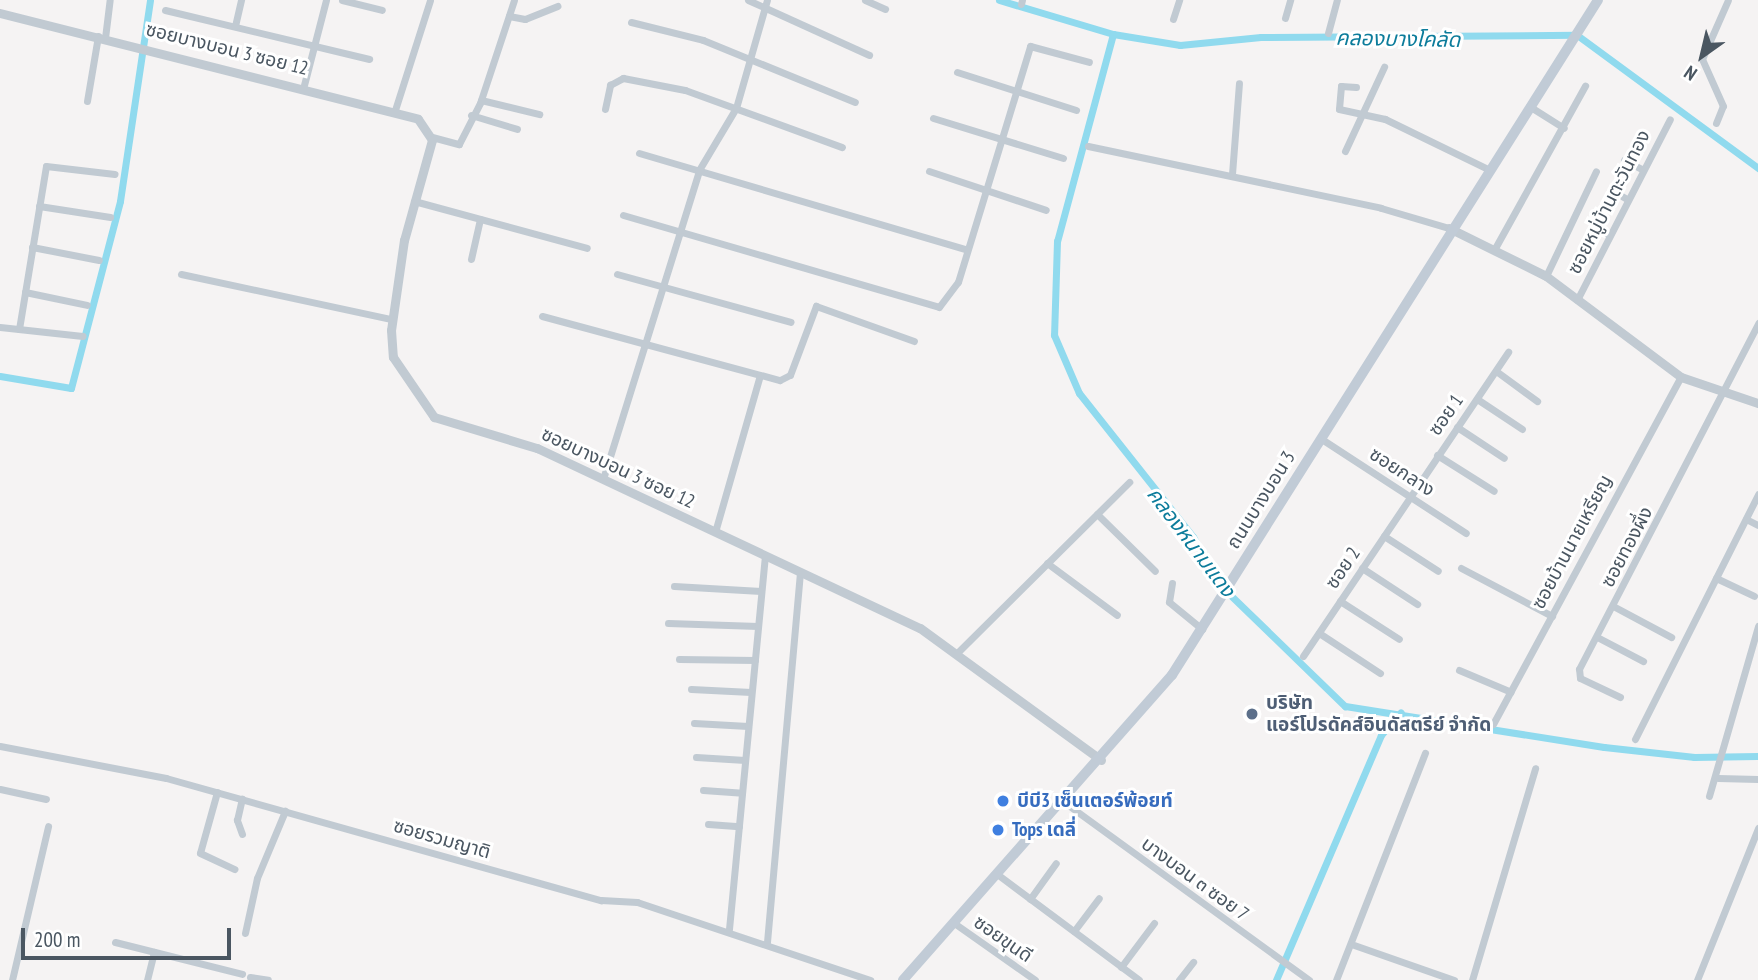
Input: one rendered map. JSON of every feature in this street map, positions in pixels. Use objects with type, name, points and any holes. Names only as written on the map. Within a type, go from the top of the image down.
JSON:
[{"type":"main road","name":"ถนนบางบอน 3","points":[[903,980],[1155,698],[1202,629],[1564,46],[1598,0]]},
{"type":"street","points":[[87,102],[110,0]]},
{"type":"street","points":[[235,26],[241,0]]},
{"type":"street","points":[[304,85],[326,0]]},
{"type":"street","points":[[342,0],[382,10]]},
{"type":"street","points":[[395,110],[430,0]]},
{"type":"street","points":[[432,137],[459,144],[471,115],[481,100],[514,0]]},
{"type":"street","points":[[748,0],[766,4],[869,55]]},
{"type":"street","points":[[864,0],[885,9]]},
{"type":"street","points":[[1173,19],[1179,0]]},
{"type":"street","points":[[1285,18],[1290,0]]},
{"type":"street","points":[[1328,33],[1337,0]]},
{"type":"street","points":[[1716,123],[1723,106],[1702,59],[1728,0]]},
{"type":"street","points":[[603,480],[632,374],[649,342],[699,170],[736,108],[766,4]]},
{"type":"street","points":[[509,16],[525,19],[558,6]]},
{"type":"street","points":[[165,10],[369,59]]},
{"type":"street","name":"ซอยบางบอน 3 ซอย 12","points":[[0,13],[304,85],[395,110],[427,125],[432,137],[414,201],[391,319],[393,357],[434,417],[537,448],[800,572],[959,651],[1101,760]]},
{"type":"street","points":[[631,22],[750,58],[855,102]]},
{"type":"street","points":[[623,215],[933,308],[953,296],[1032,44],[1089,62]]},
{"type":"street","points":[[1345,151],[1384,67]]},
{"type":"street","points":[[957,72],[1076,110]]},
{"type":"street","points":[[606,109],[610,85],[623,78],[736,108],[842,147]]},
{"type":"street","points":[[1232,174],[1239,83]]},
{"type":"street","points":[[1356,87],[1341,85],[1338,108],[1364,113],[1488,169]]},
{"type":"street","points":[[1494,250],[1585,86]]},
{"type":"street","points":[[481,100],[539,114]]},
{"type":"street","points":[[1528,105],[1564,128]]},
{"type":"street","points":[[471,115],[517,129]]},
{"type":"street","points":[[933,118],[1063,158]]},
{"type":"street","name":"ซอยหมู่บ้านตะวันทอง","points":[[1577,300],[1608,234],[1670,119]]},
{"type":"street","points":[[1088,146],[1232,174],[1449,228],[1546,276],[1681,377],[1758,403]]},
{"type":"street","points":[[639,153],[966,249]]},
{"type":"street","points":[[1624,160],[1642,169]]},
{"type":"street","points":[[19,329],[39,206],[50,163],[116,174]]},
{"type":"street","points":[[1546,276],[1595,171]]},
{"type":"street","points":[[929,172],[1046,210]]},
{"type":"street","points":[[1613,191],[1627,199]]},
{"type":"street","points":[[414,201],[587,248]]},
{"type":"street","points":[[39,206],[110,218]]},
{"type":"street","points":[[471,259],[480,219]]},
{"type":"street","points":[[1593,227],[1608,234]]},
{"type":"street","points":[[32,247],[99,260]]},
{"type":"street","points":[[181,274],[391,319]]},
{"type":"street","points":[[617,274],[790,322]]},
{"type":"street","points":[[25,292],[87,305]]},
{"type":"street","points":[[542,316],[649,342],[780,380],[790,375],[816,306],[914,341]]},
{"type":"street","name":"ซอยทองผึ่ง","points":[[1620,697],[1578,674],[1758,323]]},
{"type":"street","points":[[0,327],[83,337]]},
{"type":"street","name":"ซอย 1","points":[[1410,497],[1508,352]]},
{"type":"street","points":[[1496,371],[1537,401]]},
{"type":"street","points":[[715,532],[760,375]]},
{"type":"street","name":"ซอยบ้านนายเหรียญ","points":[[1493,724],[1681,377]]},
{"type":"street","points":[[1476,399],[1522,429]]},
{"type":"street","points":[[1457,427],[1504,458]]},
{"type":"street","name":"ซอยกลาง","points":[[1320,438],[1466,533]]},
{"type":"street","points":[[1437,455],[1494,491]]},
{"type":"street","points":[[959,651],[1129,482]]},
{"type":"street","points":[[1635,739],[1758,494]]},
{"type":"street","name":"ซอย 2","points":[[1303,656],[1410,497]]},
{"type":"street","points":[[1097,514],[1155,571]]},
{"type":"street","points":[[1746,519],[1758,525]]},
{"type":"street","points":[[1384,536],[1438,571]]},
{"type":"street","points":[[729,929],[765,556]]},
{"type":"street","points":[[1047,563],[1117,615]]},
{"type":"street","points":[[1461,568],[1552,616]]},
{"type":"street","points":[[1362,569],[1418,604]]},
{"type":"street","points":[[767,942],[800,572]]},
{"type":"street","points":[[1716,578],[1754,596]]},
{"type":"street","points":[[1171,583],[1169,602],[1202,629]]},
{"type":"street","points":[[674,586],[761,590]]},
{"type":"street","points":[[1340,601],[1399,639]]},
{"type":"street","points":[[1613,606],[1671,637]]},
{"type":"street","points":[[668,623],[758,626]]},
{"type":"street","points":[[1709,796],[1718,773],[1720,754],[1758,626]]},
{"type":"street","points":[[1319,633],[1380,673]]},
{"type":"street","points":[[1597,637],[1643,661]]},
{"type":"street","points":[[679,659],[755,660]]},
{"type":"street","points":[[1459,670],[1511,692]]},
{"type":"street","points":[[691,690],[751,692]]},
{"type":"street","points":[[694,723],[748,726]]},
{"type":"street","name":"ซอยรวมญาติ","points":[[0,746],[217,792],[601,900],[637,902],[729,929],[870,980]]},
{"type":"street","points":[[1336,980],[1354,945],[1425,753]]},
{"type":"street","points":[[696,757],[745,760]]},
{"type":"street","points":[[1472,980],[1535,768]]},
{"type":"street","points":[[1718,773],[1758,779]]},
{"type":"street","points":[[0,789],[46,799]]},
{"type":"street","points":[[703,790],[742,793]]},
{"type":"street","points":[[217,792],[200,853],[235,869]]},
{"type":"street","points":[[242,799],[237,820],[242,834]]},
{"type":"street","name":"บางบอน ๓ ซอย 7","points":[[1064,802],[1309,980]]},
{"type":"street","points":[[244,933],[257,878],[285,811]]},
{"type":"street","points":[[708,824],[739,826]]},
{"type":"street","points":[[12,980],[48,826]]},
{"type":"street","points":[[1697,980],[1758,828]]},
{"type":"street","points":[[1030,899],[1056,863]]},
{"type":"street","points":[[997,874],[1139,980]]},
{"type":"street","points":[[1074,932],[1099,898]]},
{"type":"street","name":"ซอยขุนดี","points":[[954,923],[1035,980]]},
{"type":"street","points":[[1121,967],[1154,923]]},
{"type":"street","points":[[115,942],[242,974]]},
{"type":"street","points":[[1354,945],[1454,980]]},
{"type":"street","points":[[147,980],[154,952]]},
{"type":"street","points":[[1180,980],[1193,962]]},
{"type":"street","points":[[250,977],[268,980]]},
{"type":"waterway","points":[[0,376],[71,388],[120,201],[150,0]]},
{"type":"waterway","name":"คลองบางโคลัด","points":[[999,0],[1113,34],[1180,45],[1261,37],[1577,35],[1758,168]]},
{"type":"waterway","name":"คลองหนามแดง","points":[[1113,34],[1057,241],[1054,335],[1079,393],[1193,537],[1221,586],[1345,706],[1604,747],[1694,757],[1758,756]]},
{"type":"waterway","points":[[1276,980],[1381,735],[1401,712]]},
{"type":"place","name":"บริษัท แอร์โปรดัคส์อินดัสตรีย์ จำกัด","points":[[1252,714]]},
{"type":"place","name":"บีบี3 เซ็นเตอร์พ้อยท์","points":[[1003,801]]},
{"type":"place","name":"Tops เดลี่","points":[[998,830]]}]
